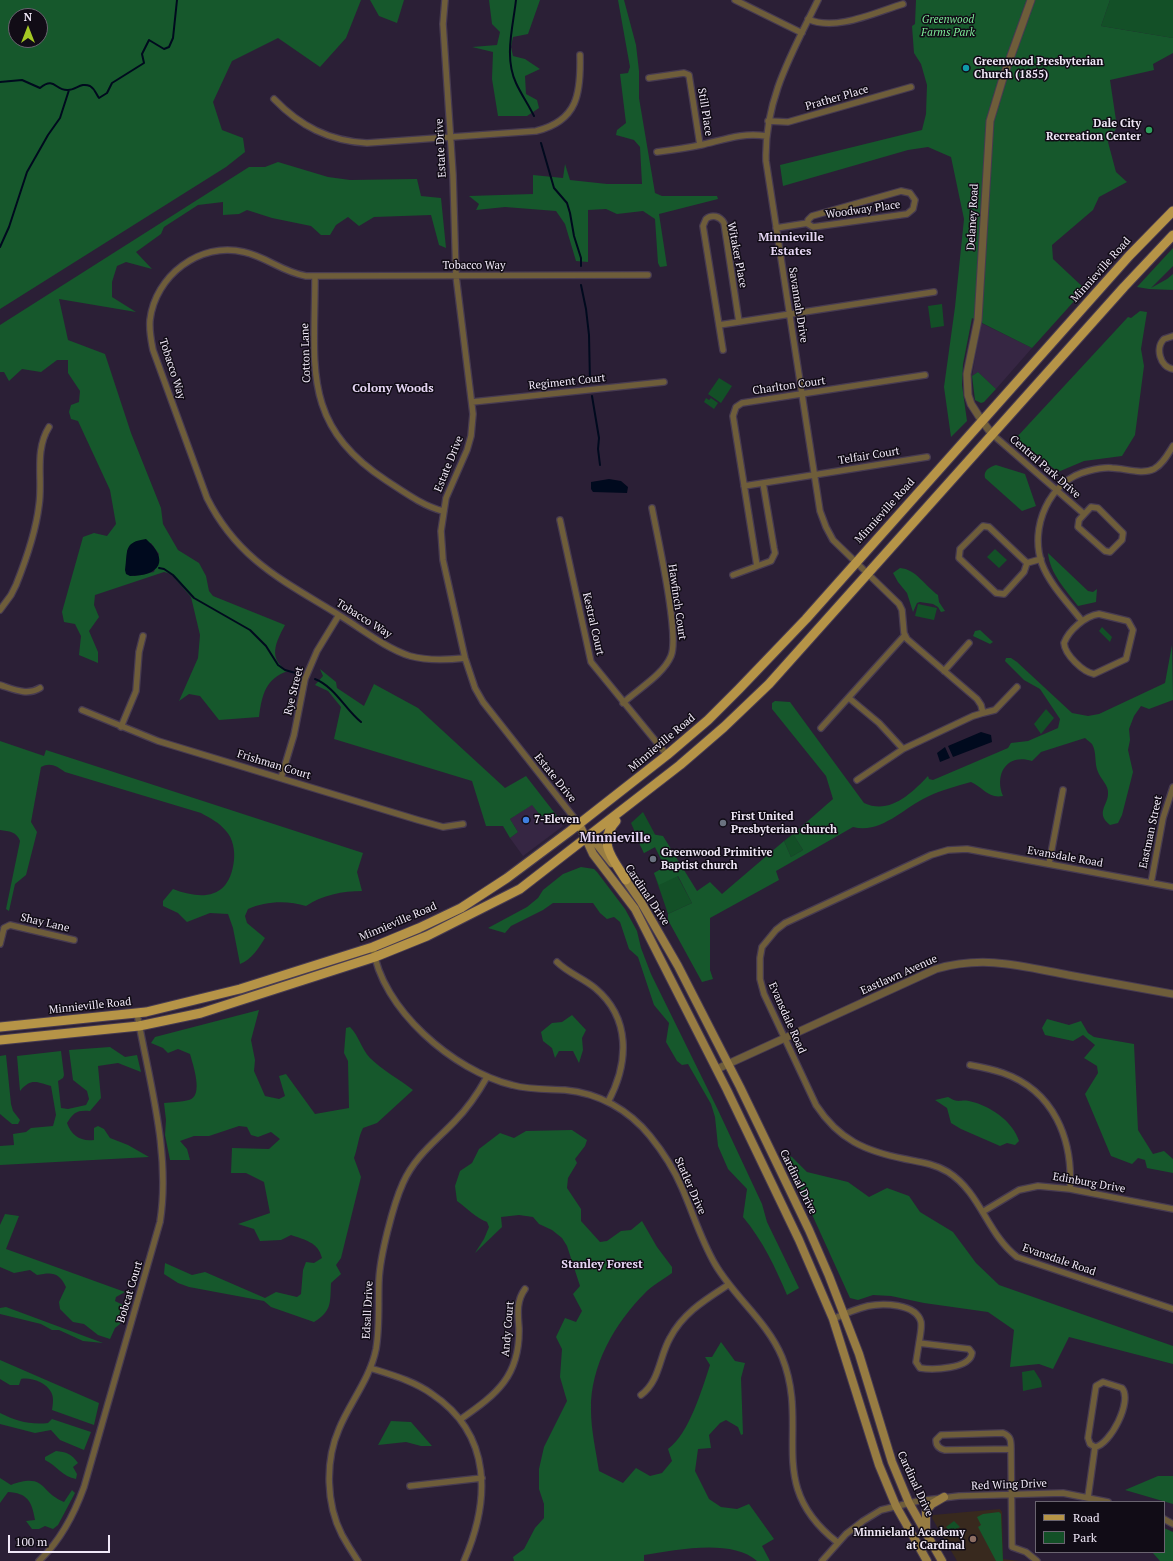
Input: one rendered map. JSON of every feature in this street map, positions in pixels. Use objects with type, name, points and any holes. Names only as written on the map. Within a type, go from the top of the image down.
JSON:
[{"type":"main road","name":"Minnieville Road","points":[[0,1027],[137,1013],[177,1006],[228,993],[374,947],[461,908],[507,878],[668,755],[708,720],[739,689],[855,563],[1129,256],[1173,211]]},
{"type":"main road","name":"Minnieville Road","points":[[0,1040],[139,1026],[218,1008],[375,958],[427,936],[503,899],[520,889],[627,808],[702,746],[764,689],[992,434],[1173,235]]},
{"type":"main road","points":[[626,880],[608,850],[606,839],[609,829],[627,808]]},
{"type":"main road","name":"Cardinal Drive","points":[[579,824],[587,838],[593,854],[635,909],[717,1069],[799,1240],[833,1319],[876,1458],[896,1506],[927,1561]]},
{"type":"main road","name":"Cardinal Drive","points":[[587,838],[597,844],[626,880],[656,926],[728,1064],[809,1230],[859,1354],[889,1454],[909,1503],[942,1561]]},
{"type":"main road","points":[[927,1535],[925,1519],[926,1511],[932,1504],[944,1497]]},
{"type":"street","name":"Estate Drive","points":[[445,0],[443,24],[451,137],[456,276],[472,402],[471,436],[467,450],[450,485],[443,511],[443,560],[465,658],[475,688],[483,702],[579,824]]},
{"type":"street","points":[[735,0],[802,33]]},
{"type":"street","name":"Savannah Drive","points":[[818,0],[778,84],[768,121],[766,136],[766,160],[820,511],[833,540],[900,607],[905,635]]},
{"type":"street","name":"Delaney Road","points":[[992,434],[972,404],[967,384],[978,320],[988,138],[994,108],[1031,0]]},
{"type":"street","points":[[808,20],[822,24],[836,24],[903,4]]},
{"type":"street","points":[[274,99],[284,110],[309,128],[346,141],[367,143],[536,131],[554,125],[566,115],[577,99],[581,81],[580,55]]},
{"type":"street","name":"Still Place","points":[[648,78],[684,73],[689,75],[700,145]]},
{"type":"street","name":"Prather Place","points":[[768,121],[788,122],[911,87]]},
{"type":"street","name":"Still Place","points":[[657,152],[700,145],[746,134],[766,136]]},
{"type":"street","name":"Woodway Place","points":[[776,228],[808,223],[813,227],[907,214],[913,209],[915,200],[910,193],[901,191],[812,216],[808,223]]},
{"type":"street","name":"Witaker Place","points":[[723,350],[703,226],[706,219],[712,216],[718,217],[724,223],[739,322]]},
{"type":"street","name":"Tobacco Way","points":[[465,658],[435,660],[411,656],[388,646],[266,569],[245,552],[226,530],[215,513],[203,489],[153,350],[150,334],[150,319],[153,307],[162,287],[175,271],[184,264],[203,254],[224,250],[244,252],[257,256],[286,272],[315,277],[648,275]]},
{"type":"street","name":"Cotton Lane","points":[[315,277],[315,368],[320,400],[331,428],[347,450],[373,472],[424,503],[443,511]]},
{"type":"street","points":[[719,325],[934,292]]},
{"type":"street","points":[[1173,336],[1164,339],[1159,349],[1162,363],[1167,368],[1173,369]]},
{"type":"street","name":"Charlton Court","points":[[757,566],[733,416],[736,407],[742,403],[925,375]]},
{"type":"street","name":"Regiment Court","points":[[472,402],[664,382]]},
{"type":"street","points":[[0,610],[12,596],[37,516],[41,492],[40,444],[49,427]]},
{"type":"street","name":"Central Park Drive","points":[[992,434],[1084,514]]},
{"type":"street","points":[[1082,621],[1048,574],[1041,559],[1038,538],[1041,520],[1049,501],[1072,477],[1090,470],[1108,468],[1144,471],[1152,470],[1162,461],[1173,446]]},
{"type":"street","name":"Telfair Court","points":[[814,475],[927,457]]},
{"type":"street","points":[[744,486],[814,475]]},
{"type":"street","points":[[733,575],[771,561],[775,553],[763,483]]},
{"type":"street","name":"Central Park Drive","points":[[1091,507],[1095,507],[1122,530],[1123,538],[1111,552],[1105,551],[1080,530],[1078,522],[1084,514],[1091,507]]},
{"type":"street","name":"Hawfinch Court","points":[[623,702],[662,669],[673,650],[672,626],[652,508]]},
{"type":"street","name":"Kestral Court","points":[[560,520],[588,654],[596,670],[668,755]]},
{"type":"street","points":[[985,526],[989,527],[1025,559],[1026,563],[1024,572],[1006,592],[998,594],[961,561],[959,554],[960,550],[980,528],[985,526]]},
{"type":"street","points":[[1026,563],[1041,559]]},
{"type":"street","points":[[1099,614],[1128,621],[1133,630],[1126,659],[1098,673],[1086,671],[1067,653],[1064,646],[1066,639],[1082,621],[1099,614]]},
{"type":"street","name":"Rye Street","points":[[281,778],[294,735],[305,679],[317,651],[339,615]]},
{"type":"street","points":[[821,728],[905,635],[977,699],[981,705],[983,713]]},
{"type":"street","points":[[121,727],[136,691],[138,652],[143,636]]},
{"type":"street","points":[[944,671],[969,643]]},
{"type":"street","points":[[0,685],[26,692],[40,688]]},
{"type":"street","points":[[858,780],[903,749],[973,716],[995,710],[1017,687]]},
{"type":"street","points":[[849,698],[879,723],[903,749]]},
{"type":"street","name":"Frishman Court","points":[[82,710],[158,741],[437,825],[451,827],[463,824]]},
{"type":"street","name":"Eastman Street","points":[[1151,882],[1166,807],[1173,787]]},
{"type":"street","points":[[1049,864],[1063,790]]},
{"type":"street","name":"Evansdale Road","points":[[1173,887],[967,850],[948,850],[930,856],[785,923],[776,930],[762,947],[759,969],[763,990],[816,1105],[824,1117],[842,1134],[864,1148],[879,1154],[927,1163],[947,1171],[964,1183],[984,1211],[1004,1245],[1017,1257],[1173,1308]]},
{"type":"street","name":"Shay Lane","points":[[0,944],[4,928],[10,925],[74,940]]},
{"type":"street","name":"Statler Drive","points":[[374,947],[375,958],[386,985],[394,999],[416,1026],[447,1052],[487,1077],[523,1088],[578,1092],[608,1102],[625,1111],[639,1123],[662,1151],[682,1188],[704,1244],[728,1285],[766,1330],[781,1356],[786,1369],[791,1393],[792,1459],[796,1486],[805,1508],[812,1519],[837,1542]]},
{"type":"street","name":"Eastlawn Avenue","points":[[717,1069],[936,969],[970,962],[984,961],[1014,965],[1173,994]]},
{"type":"street","points":[[557,962],[569,972],[586,982],[604,997],[616,1016],[620,1028],[624,1053],[623,1063],[615,1088],[608,1102]]},
{"type":"street","name":"Bobcat Court","points":[[39,1561],[52,1548],[68,1524],[84,1487],[160,1222],[164,1193],[162,1152],[137,1013]]},
{"type":"street","points":[[970,1066],[992,1069],[1016,1078],[1043,1100],[1058,1121],[1067,1143],[1070,1161],[1070,1189]]},
{"type":"street","name":"Edsall Drive","points":[[358,1561],[342,1534],[334,1512],[330,1489],[330,1464],[339,1429],[370,1368],[375,1351],[379,1326],[381,1265],[403,1183],[416,1160],[426,1148],[457,1120],[469,1106],[487,1077]]},
{"type":"street","name":"Edinburg Drive","points":[[984,1211],[1015,1192],[1029,1187],[1048,1186],[1173,1209]]},
{"type":"street","points":[[641,1395],[653,1382],[666,1345],[682,1319],[694,1307],[728,1285]]},
{"type":"street","name":"Andy Court","points":[[461,1420],[494,1395],[508,1378],[516,1357],[519,1336],[518,1306],[525,1289]]},
{"type":"street","points":[[833,1319],[873,1305],[887,1305],[908,1309],[913,1311],[920,1319],[921,1328],[916,1362],[920,1368],[937,1369],[966,1363],[972,1357],[972,1353],[969,1349],[919,1343]]},
{"type":"street","points":[[370,1368],[421,1387],[442,1401],[461,1420],[471,1436],[480,1464],[482,1478],[482,1506],[479,1520],[464,1561]]},
{"type":"street","points":[[1103,1382],[1122,1388],[1125,1394],[1120,1421],[1101,1445],[1095,1447],[1090,1444],[1088,1438],[1096,1386],[1103,1382]]},
{"type":"street","points":[[1011,1449],[945,1450],[939,1447],[936,1440],[941,1435],[1003,1433],[1009,1436],[1011,1440],[1012,1547],[1026,1552],[1037,1561]]},
{"type":"street","points":[[1088,1497],[1095,1447]]},
{"type":"street","points":[[410,1486],[482,1478]]},
{"type":"street","name":"Red Wing Drive","points":[[822,1561],[837,1542],[863,1520],[880,1511],[909,1503],[944,1497],[1063,1493],[1104,1501]]},
{"type":"shaded area","points":[[981,323],[1032,348],[996,389],[978,372],[972,376]]},
{"type":"shaded area","points":[[532,804],[540,815],[550,819],[557,816],[563,826],[523,856],[510,838],[518,832],[510,819]]},
{"type":"shaded area","name":"Minnieland Academy at Cardinal","points":[[1000,1509],[1002,1512],[1003,1559],[1019,1561],[957,1561],[932,1518],[933,1515]]},
{"type":"green space","points":[[0,0],[361,0],[346,38],[320,67],[278,38],[232,61],[213,102],[222,130],[243,138],[245,152],[226,167],[0,309]]},
{"type":"green space","points":[[370,0],[404,0],[397,23],[379,16]]},
{"type":"green space","points":[[489,0],[540,0],[528,34],[513,37],[511,47],[513,56],[525,59],[540,69],[525,76],[526,94],[537,100],[539,108],[527,116],[498,116],[492,79],[493,52],[472,47],[497,45],[500,32],[492,24]]},
{"type":"green space","points":[[618,0],[624,0],[636,45],[639,71],[639,98],[655,193],[662,196],[717,196],[718,199],[659,214],[667,266],[660,267],[658,263],[655,219],[643,211],[617,214],[606,209],[588,210],[588,262],[576,261],[565,224],[556,211],[505,207],[476,210],[479,204],[469,196],[533,194],[533,175],[563,178],[565,164],[570,180],[607,184],[642,184],[640,147],[634,140],[616,135],[617,130],[626,123],[620,74],[628,73],[630,67]]},
{"type":"green space","name":"Greenwood Farms Park","points":[[916,0],[1110,0],[1101,26],[1173,38],[1173,53],[1153,64],[1154,70],[1110,80],[1117,127],[1108,142],[1116,172],[1127,182],[1099,197],[1093,210],[1052,245],[1053,259],[1085,289],[1032,348],[972,318],[963,364],[962,385],[967,421],[951,437],[944,387],[955,307],[964,219],[951,157],[928,147],[908,150],[783,186],[780,165],[922,130],[926,114],[927,85],[921,64],[914,53],[912,26],[915,24]]},
{"type":"green space","points":[[1110,0],[1173,0],[1173,38],[1101,26]]},
{"type":"green space","points":[[278,162],[328,177],[350,180],[417,179],[421,196],[441,198],[446,248],[439,245],[431,215],[374,217],[359,226],[348,217],[336,225],[330,235],[321,235],[311,226],[272,218],[247,210],[239,214],[223,215],[223,202],[198,205],[164,227],[161,234],[136,252],[152,269],[126,262],[117,266],[112,282],[112,297],[136,312],[59,299],[68,340],[105,354],[131,433],[161,508],[163,524],[178,550],[199,563],[206,576],[209,591],[213,596],[285,625],[276,644],[275,656],[281,666],[288,671],[274,678],[266,689],[263,695],[259,717],[219,720],[200,696],[189,694],[179,701],[198,658],[200,635],[191,597],[171,574],[164,572],[95,595],[94,605],[99,617],[89,631],[98,652],[98,663],[79,655],[81,636],[75,624],[64,622],[62,612],[83,537],[94,533],[107,536],[116,524],[110,490],[78,421],[71,419],[69,412],[71,405],[79,402],[80,391],[68,373],[68,360],[57,360],[41,372],[22,369],[9,381],[4,372],[0,372],[0,325],[249,167],[265,167]],"holes":[[[151,543],[159,554],[154,572],[134,576],[127,560],[127,550]]]},
{"type":"green space","points":[[1173,248],[1173,266],[1151,288],[1173,274],[1173,290],[1137,287]]},
{"type":"green space","points":[[942,304],[944,326],[931,328],[928,306]]},
{"type":"green space","points":[[1140,311],[1147,312],[1141,349],[1144,366],[1135,435],[1122,456],[1084,461],[1058,472],[1016,438],[1128,317],[1131,318]]},
{"type":"green space","points":[[978,372],[996,389],[984,402],[981,403],[975,400],[972,376]]},
{"type":"green space","points":[[719,378],[732,386],[721,403],[708,394]]},
{"type":"green space","points":[[706,398],[709,400],[711,398],[718,403],[714,409],[704,402]]},
{"type":"green space","points":[[996,465],[1025,474],[1036,506],[1022,511],[985,478],[986,471]]},
{"type":"green space","points":[[995,549],[1007,560],[999,568],[987,557]]},
{"type":"green space","points":[[1048,553],[1088,591],[1093,592],[1097,589],[1096,602],[1078,606],[1055,575],[1049,561]]},
{"type":"green space","points":[[900,568],[906,569],[916,575],[938,595],[939,602],[945,611],[941,612],[938,607],[933,604],[920,602],[917,603],[913,612],[907,593],[893,573]]},
{"type":"green space","points":[[918,604],[937,608],[934,620],[915,616]]},
{"type":"green space","points":[[1102,627],[1112,637],[1110,642],[1099,631]]},
{"type":"green space","points":[[980,630],[993,642],[990,644],[973,636],[975,631]]},
{"type":"green space","points":[[1172,645],[1173,700],[1149,709],[1141,706],[1134,716],[1129,729],[1130,740],[1128,750],[1133,772],[1122,815],[1118,823],[1110,825],[1103,817],[1103,809],[1108,791],[1097,769],[1094,747],[1085,738],[1041,752],[1032,761],[1023,759],[1016,760],[1009,763],[1002,773],[1000,780],[1003,796],[993,796],[971,782],[949,788],[927,797],[883,823],[873,827],[853,827],[776,871],[779,880],[710,918],[710,970],[713,979],[702,982],[668,920],[668,914],[692,903],[678,876],[659,885],[654,873],[665,867],[655,847],[644,853],[639,843],[651,834],[663,836],[697,891],[710,882],[722,894],[784,841],[791,857],[803,850],[793,834],[833,799],[826,776],[772,709],[772,703],[775,701],[790,702],[864,803],[873,806],[882,806],[899,801],[907,796],[928,776],[929,779],[933,780],[1008,748],[1011,743],[1028,741],[1058,728],[1060,719],[1040,689],[1024,680],[1005,661],[1006,658],[1011,658],[1017,662],[1072,713],[1088,716],[1099,714],[1165,683]]},
{"type":"green space","points":[[320,669],[336,682],[337,688],[364,706],[374,684],[418,708],[505,788],[526,776],[557,816],[550,819],[540,815],[532,805],[510,819],[518,832],[510,838],[503,826],[486,826],[472,781],[334,739],[341,707],[328,691],[315,685],[323,676]]},
{"type":"green space","points":[[1046,709],[1054,718],[1041,734],[1034,724]]},
{"type":"green space","points":[[0,741],[44,756],[46,750],[363,853],[357,872],[362,891],[333,894],[312,902],[306,906],[277,902],[262,904],[248,909],[245,916],[247,923],[265,938],[257,950],[240,964],[233,928],[228,914],[210,913],[187,922],[178,913],[163,906],[163,901],[173,889],[184,893],[205,895],[214,893],[221,889],[227,882],[232,873],[234,853],[230,837],[224,828],[201,813],[65,772],[56,766],[47,765],[41,767],[31,822],[37,832],[26,875],[15,884],[9,911],[6,909],[20,841],[15,834],[0,830]]},
{"type":"green space","points":[[643,812],[692,903],[668,914],[654,873],[665,867],[655,847],[644,853],[631,823]]},
{"type":"green space","points":[[793,834],[803,850],[791,857],[784,841]]},
{"type":"green space","points":[[581,867],[594,869],[597,872],[625,909],[637,931],[641,948],[651,974],[718,1110],[762,1204],[767,1222],[799,1288],[787,1295],[768,1254],[757,1235],[743,1217],[747,1189],[728,1169],[718,1146],[715,1117],[711,1104],[688,1064],[682,1065],[677,1061],[666,1042],[669,1023],[654,1005],[638,957],[629,949],[620,922],[614,917],[607,919],[600,913],[593,903],[553,903],[543,910],[511,926],[505,933],[488,928],[527,907],[538,898],[543,890],[563,874]]},
{"type":"green space","points":[[259,1010],[251,1040],[255,1060],[254,1071],[265,1096],[279,1099],[285,1096],[279,1076],[286,1074],[315,1114],[349,1108],[348,1061],[344,1053],[346,1028],[350,1027],[356,1034],[370,1058],[380,1067],[413,1090],[377,1123],[363,1128],[361,1132],[354,1158],[361,1177],[341,1258],[336,1265],[341,1274],[331,1283],[330,1301],[327,1310],[314,1322],[271,1307],[264,1301],[189,1287],[178,1283],[164,1274],[165,1263],[192,1275],[205,1272],[265,1298],[276,1292],[297,1297],[301,1294],[303,1270],[306,1262],[314,1263],[322,1258],[317,1248],[306,1240],[291,1235],[281,1240],[260,1241],[254,1229],[238,1224],[270,1213],[264,1182],[246,1173],[231,1173],[232,1148],[269,1149],[280,1139],[271,1132],[258,1137],[251,1135],[247,1127],[239,1126],[209,1136],[194,1136],[180,1141],[187,1149],[190,1160],[170,1160],[165,1135],[166,1120],[164,1103],[186,1101],[193,1097],[196,1093],[197,1087],[195,1072],[190,1054],[178,1049],[168,1053],[163,1048],[151,1043],[155,1037]]},
{"type":"green space","points":[[572,1015],[586,1030],[582,1038],[583,1050],[579,1063],[573,1051],[559,1051],[555,1058],[552,1048],[543,1041],[541,1032],[552,1023],[562,1022]]},
{"type":"green space","points":[[1047,1019],[1069,1025],[1081,1021],[1088,1033],[1094,1037],[1134,1044],[1138,1130],[1153,1154],[1164,1151],[1173,1159],[1173,1173],[1147,1168],[1145,1160],[1138,1158],[1132,1164],[1111,1156],[1085,1094],[1098,1073],[1097,1066],[1084,1058],[1095,1045],[1083,1035],[1073,1041],[1045,1035],[1042,1028]]},
{"type":"green space","points":[[110,1047],[125,1057],[137,1055],[141,1072],[118,1063],[98,1066],[101,1098],[90,1111],[76,1112],[67,1123],[71,1131],[81,1139],[94,1140],[94,1128],[98,1126],[104,1129],[110,1138],[128,1145],[149,1157],[0,1165],[0,1146],[14,1145],[13,1134],[26,1132],[31,1128],[53,1126],[56,1115],[51,1086],[34,1082],[27,1084],[20,1091],[17,1056],[61,1051],[64,1075],[63,1078],[58,1081],[61,1108],[68,1109],[86,1105],[89,1099],[87,1091],[73,1080],[69,1050]]},
{"type":"green space","points":[[6,1055],[11,1104],[13,1111],[20,1120],[18,1124],[12,1124],[0,1114],[0,1056]]},
{"type":"green space","points":[[948,1097],[957,1101],[977,1103],[992,1110],[1006,1121],[1016,1134],[1019,1141],[1015,1145],[1007,1143],[1000,1146],[951,1123],[947,1108],[935,1100]]},
{"type":"green space","points":[[572,1130],[587,1140],[585,1146],[575,1159],[577,1163],[568,1178],[567,1188],[581,1209],[581,1221],[600,1242],[607,1241],[621,1231],[631,1230],[642,1221],[657,1247],[672,1267],[672,1273],[648,1290],[624,1318],[606,1346],[600,1362],[595,1377],[591,1410],[599,1471],[623,1483],[636,1468],[650,1476],[662,1473],[672,1461],[668,1449],[676,1442],[682,1433],[699,1398],[710,1365],[705,1357],[712,1357],[721,1342],[735,1361],[745,1363],[741,1378],[743,1434],[741,1435],[738,1427],[726,1420],[720,1423],[709,1435],[711,1448],[698,1449],[695,1471],[709,1499],[721,1507],[737,1509],[749,1504],[774,1539],[762,1546],[770,1561],[757,1561],[746,1554],[733,1550],[703,1548],[644,1555],[644,1561],[514,1561],[513,1557],[524,1549],[535,1528],[544,1518],[544,1504],[539,1489],[539,1469],[544,1447],[567,1401],[560,1377],[562,1349],[556,1337],[565,1318],[576,1322],[582,1311],[573,1294],[580,1286],[567,1246],[562,1238],[552,1230],[539,1224],[533,1217],[519,1215],[501,1217],[502,1227],[475,1253],[484,1239],[489,1227],[487,1222],[457,1201],[455,1186],[460,1171],[472,1163],[479,1149],[500,1133],[514,1138],[526,1131]]},
{"type":"green space","points":[[785,1155],[792,1157],[807,1172],[848,1182],[869,1197],[887,1188],[909,1196],[920,1212],[953,1232],[976,1263],[999,1285],[1173,1346],[1173,1364],[1069,1337],[1053,1369],[1039,1364],[1010,1367],[1014,1330],[988,1312],[924,1303],[891,1296],[873,1295],[858,1300],[850,1298]]},
{"type":"green space","points":[[5,1214],[19,1216],[6,1249],[125,1292],[116,1297],[115,1301],[127,1307],[120,1324],[115,1328],[110,1339],[98,1335],[84,1324],[73,1322],[60,1309],[59,1302],[66,1287],[61,1278],[58,1276],[54,1274],[37,1275],[30,1270],[14,1273],[0,1267],[0,1225]]},
{"type":"green space","points":[[6,1307],[103,1343],[83,1341],[59,1330],[52,1330],[41,1324],[0,1314],[0,1308]]},
{"type":"green space","points":[[0,1360],[99,1403],[94,1425],[52,1410],[52,1394],[49,1388],[42,1383],[33,1380],[21,1379],[19,1385],[10,1385],[0,1379]]},
{"type":"green space","points":[[1034,1370],[1041,1381],[1042,1387],[1023,1391],[1022,1372]]},
{"type":"green space","points":[[0,1413],[29,1423],[48,1423],[52,1419],[91,1432],[84,1450],[60,1440],[51,1430],[35,1433],[0,1424]]},
{"type":"green space","points":[[391,1421],[411,1422],[432,1446],[421,1446],[406,1442],[378,1445]]},
{"type":"green space","points":[[56,1451],[68,1454],[78,1463],[73,1467],[77,1474],[76,1479],[67,1476],[45,1460],[45,1457]]},
{"type":"green space","points":[[1158,1476],[1173,1476],[1173,1504],[1165,1501],[1125,1490]]},
{"type":"green space","points":[[0,1478],[11,1485],[22,1482],[37,1482],[56,1498],[64,1502],[72,1490],[75,1493],[58,1525],[53,1529],[45,1526],[39,1529],[32,1529],[26,1521],[35,1520],[34,1513],[28,1499],[20,1494],[8,1492],[0,1503]]},
{"type":"green space","points":[[999,1512],[1001,1514],[1003,1561],[996,1561],[978,1527],[981,1525],[977,1517],[983,1514]]},
{"type":"green space","points":[[954,1521],[960,1527],[950,1532],[946,1527]]},
{"type":"green space","points":[[1165,1528],[1173,1532],[1173,1561],[1160,1561],[1153,1553],[1165,1553]]},
{"type":"water","points":[[609,479],[621,481],[628,487],[627,493],[593,492],[591,489],[591,482]]},
{"type":"water","points":[[146,539],[158,554],[158,565],[155,570],[149,573],[130,576],[126,574],[125,570],[128,548],[133,542]]},
{"type":"water","points":[[981,732],[991,735],[992,742],[953,757],[948,746]]},
{"type":"water","points":[[945,747],[950,758],[940,762],[937,753]]},
{"type":"waterway","points":[[0,82],[22,80],[40,88],[49,83],[64,90],[87,85],[93,89],[99,98],[107,93],[112,83],[144,63],[142,54],[149,40],[164,49],[169,47],[173,38],[177,0]]},
{"type":"waterway","points":[[516,0],[510,42],[512,73],[534,116]]},
{"type":"waterway","points":[[0,247],[9,227],[27,172],[48,135],[60,118],[69,90]]},
{"type":"waterway","points":[[541,143],[554,188],[567,203],[574,236],[581,258],[581,266]]},
{"type":"waterway","points":[[581,285],[589,335],[590,383]]},
{"type":"waterway","points":[[592,396],[599,438],[598,449],[600,465]]},
{"type":"waterway","points":[[159,568],[164,569],[173,575],[194,598],[250,630],[266,646],[278,665],[285,670],[299,674]]},
{"type":"waterway","points":[[315,679],[328,687],[361,722]]},
{"type":"place","name":"Greenwood Presbyterian Church (1855)","points":[[966,68]]},
{"type":"place","name":"Dale City Recreation Center","points":[[1149,130]]},
{"type":"place","name":"7-Eleven","points":[[526,820]]},
{"type":"place","name":"First United Presbyterian church","points":[[723,823]]},
{"type":"place","name":"Greenwood Primitive Baptist church","points":[[653,859]]},
{"type":"place","name":"Minnieland Academy at Cardinal","points":[[973,1539]]},
{"type":"district","name":"Minnieville Estates","points":[[791,245]]},
{"type":"district","name":"Colony Woods","points":[[393,389]]},
{"type":"district","name":"Minnieville","points":[[615,838]]},
{"type":"district","name":"Stanley Forest","points":[[602,1265]]}]
